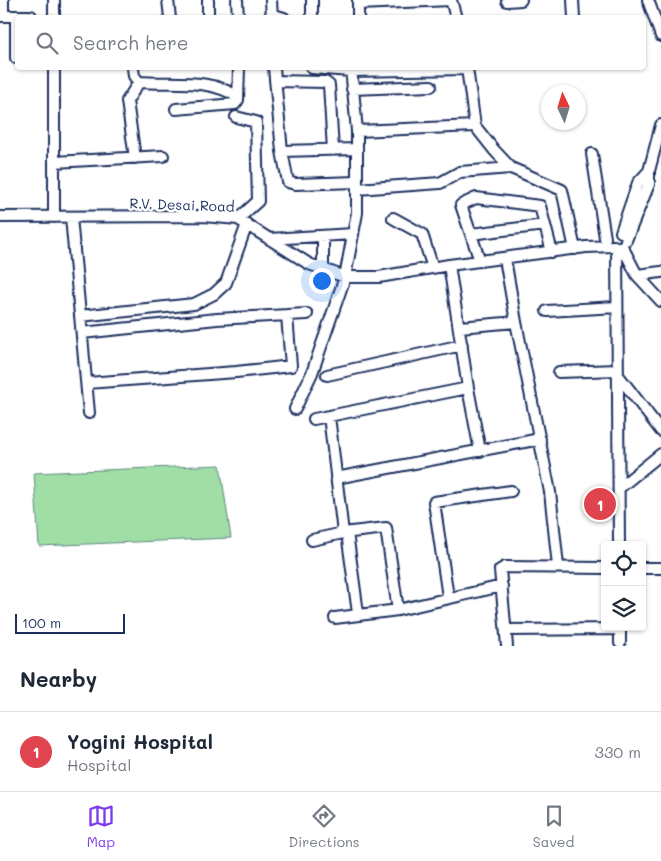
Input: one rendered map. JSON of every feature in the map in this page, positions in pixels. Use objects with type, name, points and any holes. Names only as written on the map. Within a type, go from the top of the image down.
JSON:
[{"type":"street","points":[[2,0],[1,16],[15,16]]},
{"type":"street","points":[[54,0],[54,15]]},
{"type":"street","points":[[168,0],[170,15]]},
{"type":"street","points":[[208,0],[208,15]]},
{"type":"street","points":[[238,0],[238,15]]},
{"type":"street","points":[[270,0],[272,15]]},
{"type":"street","points":[[312,0],[312,15]]},
{"type":"street","points":[[358,15],[358,2],[451,0],[455,15]]},
{"type":"street","points":[[507,1],[521,0]]},
{"type":"street","points":[[573,0],[574,15]]},
{"type":"street","points":[[648,0],[661,36]]},
{"type":"street","points":[[646,19],[654,17]]},
{"type":"street","points":[[54,70],[54,217]]},
{"type":"street","points":[[133,70],[134,76],[139,82],[210,84],[226,89],[238,97]]},
{"type":"street","points":[[176,109],[232,105],[236,103],[239,70]]},
{"type":"street","points":[[274,70],[282,151],[287,180],[291,184],[357,186],[440,183],[460,172],[512,168]]},
{"type":"street","points":[[295,409],[312,374],[345,276],[357,213],[357,149],[350,70]]},
{"type":"street","points":[[467,70],[475,126],[494,150],[512,168],[562,190],[575,249]]},
{"type":"street","points":[[275,81],[325,82],[329,85],[333,150]]},
{"type":"street","points":[[135,158],[127,101],[139,82]]},
{"type":"street","points":[[352,89],[431,86]]},
{"type":"street","points":[[80,316],[194,304],[214,294],[226,283],[242,222],[258,201],[256,122],[236,117]]},
{"type":"street","points":[[619,541],[617,241],[649,184],[649,171],[661,125]]},
{"type":"street","points":[[356,131],[475,126]]},
{"type":"street","points":[[282,151],[357,149]]},
{"type":"street","points":[[592,154],[617,241],[637,275],[661,301]]},
{"type":"street","points":[[54,162],[162,156]]},
{"type":"street","points":[[480,261],[461,205],[476,198],[540,206],[552,252]]},
{"type":"street","name":"R.V. Desai Road","points":[[0,217],[203,216],[242,222],[309,264],[345,276],[379,277],[450,265],[575,249],[617,241]]},
{"type":"street","points":[[72,217],[89,413]]},
{"type":"street","points":[[393,218],[422,234],[433,268]]},
{"type":"street","points":[[471,234],[545,225]]},
{"type":"street","points":[[270,239],[353,234]]},
{"type":"street","points":[[323,236],[323,269]]},
{"type":"street","points":[[504,259],[550,492],[558,566]]},
{"type":"street","points":[[450,265],[468,388],[480,451]]},
{"type":"street","points":[[637,275],[661,272]]},
{"type":"street","points":[[547,311],[617,307]]},
{"type":"street","points":[[82,333],[217,319],[307,314]]},
{"type":"street","points":[[87,384],[291,366],[287,315]]},
{"type":"street","points":[[460,327],[516,322]]},
{"type":"street","points":[[327,375],[462,345]]},
{"type":"street","points":[[559,372],[618,372]]},
{"type":"street","points":[[618,372],[661,431]]},
{"type":"street","points":[[314,419],[468,388]]},
{"type":"street","points":[[329,416],[336,478],[358,613]]},
{"type":"street","points":[[336,478],[540,439]]},
{"type":"street","points":[[619,488],[661,454]]},
{"type":"street","points":[[448,597],[434,502],[511,491]]},
{"type":"street","points":[[312,540],[345,533],[386,528],[398,610]]},
{"type":"street","points":[[507,646],[500,570],[505,567],[601,568]]},
{"type":"street","points":[[646,568],[661,568]]},
{"type":"street","points":[[334,618],[358,613],[398,610],[502,586]]},
{"type":"street","points":[[506,630],[601,628]]},
{"type":"street","points":[[620,631],[620,643]]},
{"type":"green space","points":[[220,465],[231,538],[39,546],[34,473]]},
{"type":"place","name":"Yogini Hospital","points":[[600,504]]}]
